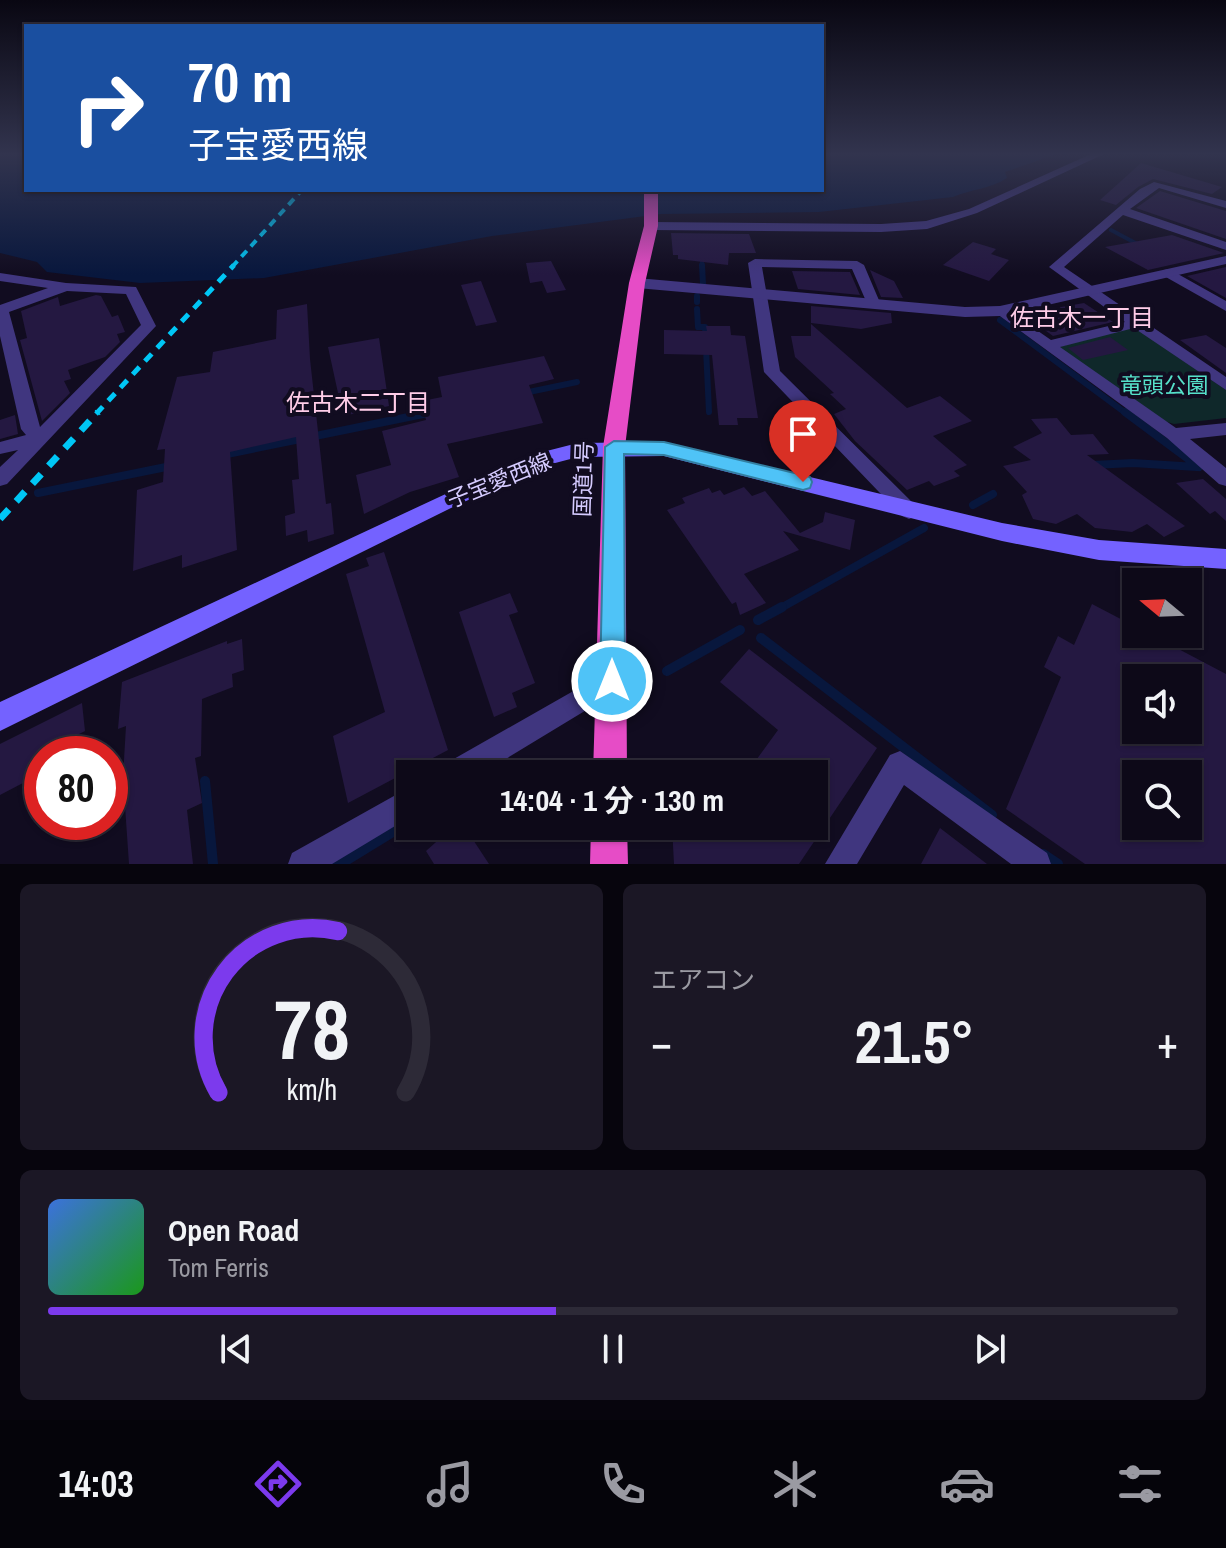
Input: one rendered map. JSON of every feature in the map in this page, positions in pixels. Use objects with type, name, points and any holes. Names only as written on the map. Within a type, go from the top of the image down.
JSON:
[{"type":"highway","name":"国道1号","points":[[610,760],[614,447],[637,283],[651,226],[651,194]]},
{"type":"highway","points":[[609,840],[609,864]]},
{"type":"main road","name":"子宝愛西線","points":[[0,717],[429,509],[534,461],[578,450],[614,447],[673,450],[909,511],[1099,550],[1226,559]]},
{"type":"street","points":[[651,226],[881,228],[927,225],[973,211],[1010,194]]},
{"type":"street","points":[[1141,194],[1056,267],[1226,385]]},
{"type":"street","points":[[1191,194],[1226,205]]},
{"type":"street","points":[[1123,211],[1226,246]]},
{"type":"street","points":[[637,283],[874,305],[965,312],[1000,311],[1226,260]]},
{"type":"street","points":[[874,305],[857,265],[755,263],[772,372],[909,511]]},
{"type":"street","points":[[1169,273],[1226,307]]},
{"type":"street","points":[[0,277],[66,287],[131,290],[149,326],[0,479]]},
{"type":"street","points":[[42,436],[30,429],[0,310],[66,287]]},
{"type":"street","points":[[1000,311],[1173,434],[1226,479]]},
{"type":"street","points":[[1048,345],[1137,323]]},
{"type":"street","points":[[1173,434],[1226,429]]},
{"type":"street","points":[[0,448],[42,436]]},
{"type":"street","points":[[479,760],[612,681]]},
{"type":"street","points":[[840,864],[900,765],[1036,864]]},
{"type":"street","points":[[303,864],[396,809]]},
{"type":"green space","name":"竜頭公園","points":[[1134,327],[1226,390],[1226,418],[1174,424],[1164,421],[1058,347]]},
{"type":"water","points":[[0,194],[961,194],[819,212],[661,214],[492,236],[264,278],[140,283],[47,272],[37,262],[0,253]]},
{"type":"water","points":[[396,823],[396,836],[350,864],[328,864]]},
{"type":"building","points":[[1106,194],[1129,194],[1116,205],[1100,200]]},
{"type":"building","points":[[1155,194],[1171,194],[1226,211],[1226,239],[1136,208]]},
{"type":"building","points":[[671,233],[749,234],[756,253],[729,253],[728,265],[678,259],[678,255],[673,255]]},
{"type":"building","points":[[1172,235],[1224,253],[1148,270],[1105,247]]},
{"type":"building","points":[[973,242],[996,249],[991,254],[1009,260],[989,281],[943,265]]},
{"type":"building","points":[[551,261],[566,290],[547,293],[542,281],[530,283],[526,263]]},
{"type":"building","points":[[1226,267],[1226,298],[1187,276]]},
{"type":"building","points":[[870,270],[894,281],[903,298],[881,297]]},
{"type":"building","points":[[792,271],[850,272],[860,295],[798,289]]},
{"type":"building","points":[[481,281],[497,322],[476,326],[461,285]]},
{"type":"building","points":[[101,296],[112,317],[118,315],[125,332],[117,334],[120,342],[105,357],[68,370],[71,379],[64,381],[70,393],[42,421],[20,340],[27,338],[21,311],[58,297],[60,306]]},
{"type":"building","points":[[1084,303],[1113,322],[1053,336],[1042,328],[1053,326],[1038,311]]},
{"type":"building","points":[[307,304],[326,504],[331,503],[334,534],[308,542],[307,530],[286,536],[285,516],[295,513],[292,480],[299,479],[296,437],[230,452],[237,550],[182,568],[182,555],[133,571],[137,490],[163,482],[165,449],[157,450],[177,377],[210,372],[213,352],[276,339],[277,310]]},
{"type":"building","points":[[811,306],[891,313],[892,323],[861,329],[811,323]]},
{"type":"building","points":[[811,324],[907,408],[940,396],[972,421],[933,436],[967,465],[954,471],[960,476],[934,486],[929,481],[907,490],[855,441],[834,414],[846,409],[830,394],[834,393],[795,357],[791,336],[811,336]]},
{"type":"building","points":[[706,326],[730,326],[731,335],[745,336],[758,418],[737,418],[738,425],[719,425],[712,355],[664,354],[664,330],[707,331]]},
{"type":"building","points":[[1206,335],[1226,348],[1226,373],[1180,340]]},
{"type":"building","points":[[1110,337],[1128,350],[1083,360],[1068,348]]},
{"type":"building","points":[[379,338],[389,406],[343,416],[328,347]]},
{"type":"building","points":[[544,356],[554,379],[529,385],[543,423],[447,444],[459,477],[410,492],[364,514],[356,475],[391,465],[382,431],[426,420],[422,401],[442,397],[438,377]]},
{"type":"building","points":[[15,415],[18,434],[0,439],[0,420]]},
{"type":"building","points":[[1057,418],[1071,435],[1093,434],[1109,454],[1087,455],[1185,526],[1164,537],[1147,524],[1132,532],[1095,528],[1077,514],[1056,524],[1033,519],[1022,495],[1027,492],[1003,466],[1031,460],[1013,447],[1042,433],[1031,419]]},
{"type":"building","points":[[1203,479],[1226,499],[1226,521],[1215,511],[1210,514],[1176,483]]},
{"type":"building","points":[[744,487],[752,496],[765,491],[800,533],[823,522],[825,512],[855,520],[850,550],[783,531],[799,550],[744,574],[766,603],[740,615],[736,602],[732,604],[667,510],[685,503],[682,498],[709,488],[712,493],[720,490],[724,495]]},
{"type":"building","points":[[384,552],[448,750],[429,760],[396,760],[396,778],[348,803],[333,736],[385,712],[346,574],[369,566],[366,558]]},
{"type":"building","points":[[510,593],[518,612],[509,615],[535,683],[512,693],[517,707],[494,717],[459,612]]},
{"type":"building","points":[[1092,604],[1122,620],[1122,648],[1177,648],[1226,674],[1226,864],[1085,864],[1006,809],[1061,677],[1044,667],[1058,636],[1074,645]]},
{"type":"building","points":[[242,639],[244,670],[232,674],[233,687],[202,699],[201,756],[195,758],[202,803],[187,810],[193,864],[129,864],[128,736],[125,736],[126,726],[118,729],[122,682],[227,641],[227,644]]},
{"type":"building","points":[[749,649],[877,748],[828,821],[828,760],[756,760],[778,730],[720,682]]},
{"type":"building","points":[[82,703],[85,731],[75,736],[24,736],[24,782],[0,795],[0,744]]},
{"type":"building","points":[[940,828],[987,864],[921,864]]},
{"type":"building","points":[[438,840],[473,840],[489,864],[434,864],[426,851]]},
{"type":"building","points":[[673,840],[815,840],[799,864],[674,864]]},
{"type":"waterway","points":[[1111,230],[1141,246]]},
{"type":"waterway","points":[[702,254],[702,265]]},
{"type":"waterway","points":[[702,265],[703,284]]},
{"type":"waterway","points":[[697,296],[697,302]]},
{"type":"waterway","points":[[697,309],[698,327],[705,327],[709,412]]},
{"type":"waterway","points":[[1000,320],[1127,414]]},
{"type":"waterway","points":[[524,393],[577,382]]},
{"type":"waterway","points":[[222,455],[433,412],[423,414]]},
{"type":"waterway","points":[[1125,412],[1199,467]]},
{"type":"waterway","points":[[1093,465],[1133,463],[1197,467]]},
{"type":"waterway","points":[[38,493],[171,466]]},
{"type":"waterway","points":[[973,505],[993,494]]},
{"type":"waterway","points":[[779,609],[924,528]]},
{"type":"waterway","points":[[758,620],[782,607]]},
{"type":"waterway","points":[[667,671],[740,630]]},
{"type":"waterway","points":[[761,638],[992,815]]},
{"type":"waterway","points":[[205,781],[213,864]]},
{"type":"waterway","points":[[1043,854],[1058,864]]},
{"type":"railway","points":[[232,267],[298,194]]},
{"type":"railway","points":[[96,414],[234,265]]},
{"type":"railway","points":[[0,519],[98,412]]},
{"type":"district","name":"佐古木一丁目","points":[[1082,318]]},
{"type":"district","name":"佐古木二丁目","points":[[358,403]]},
{"type":"route","points":[[612,681],[614,447],[664,449],[803,482]]}]
